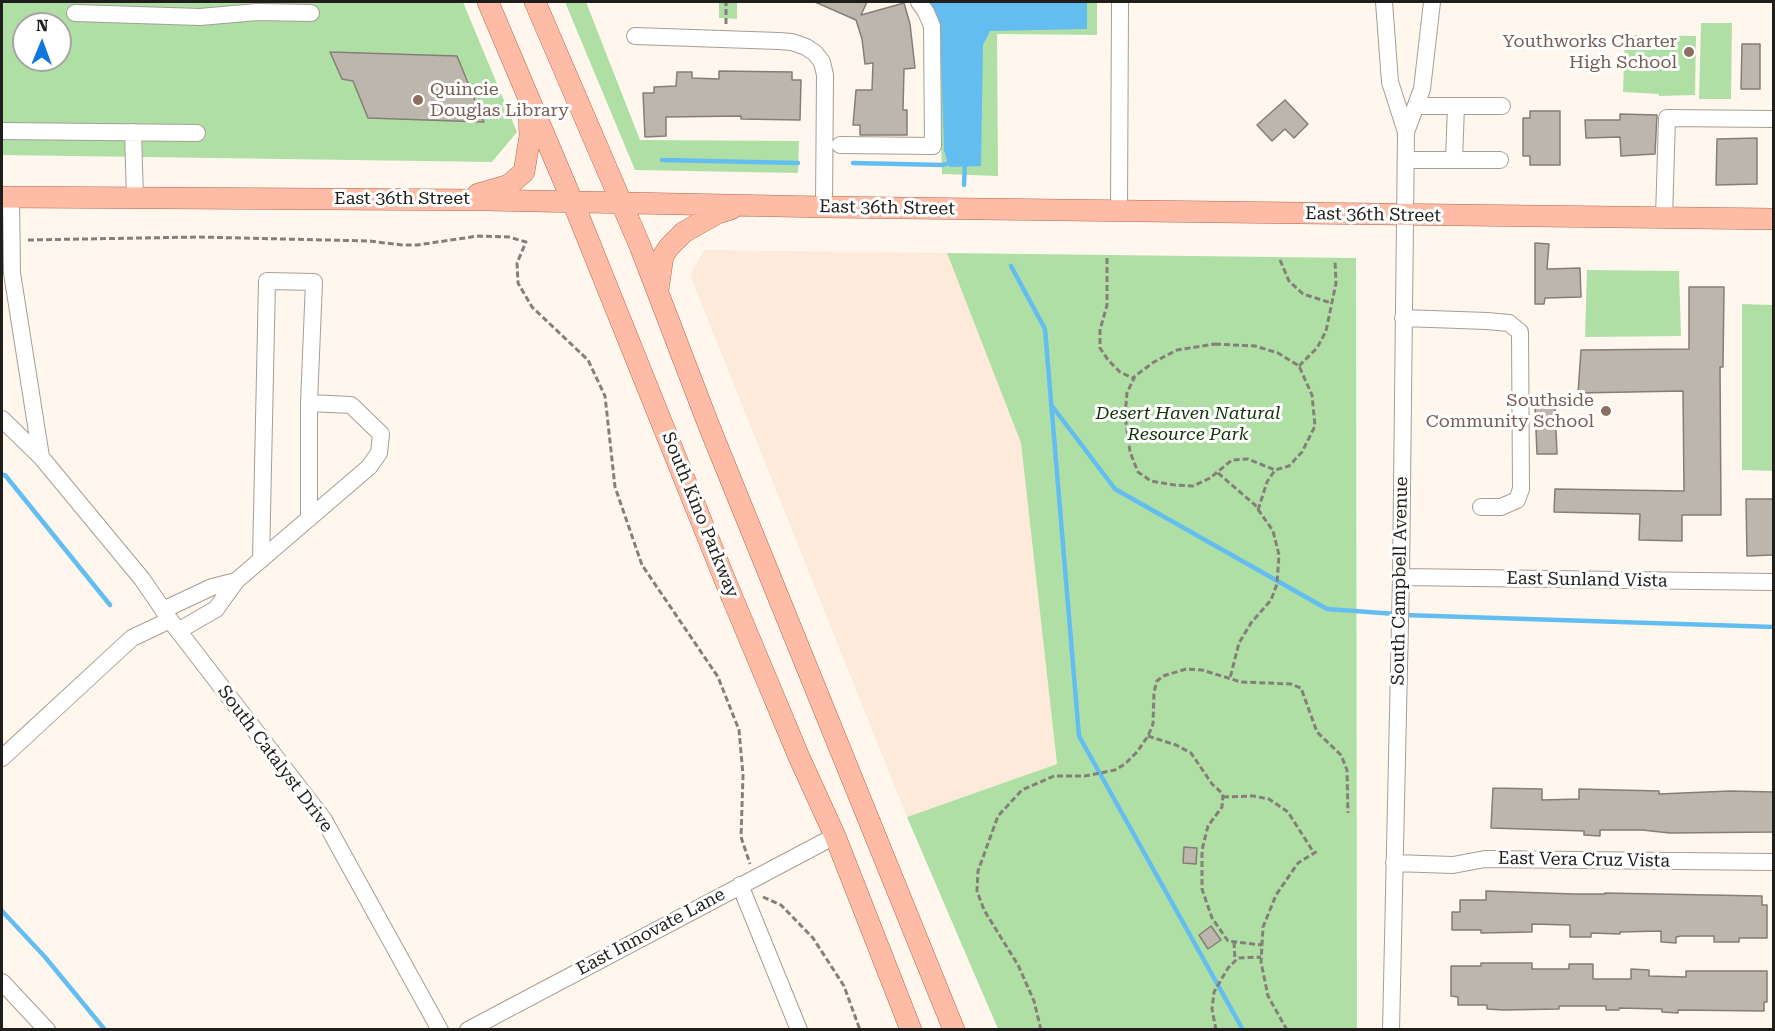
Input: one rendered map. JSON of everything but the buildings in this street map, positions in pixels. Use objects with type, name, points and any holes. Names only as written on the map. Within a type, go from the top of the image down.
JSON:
[{"type":"main road","name":"South Kino Parkway","points":[[488,2],[573,202],[727,585],[799,758],[835,836],[910,1029]]},
{"type":"main road","points":[[535,2],[622,203],[713,436],[954,1029]]},
{"type":"main road","points":[[452,200],[486,193],[508,185],[524,172],[530,136],[528,100]]},
{"type":"main road","name":"East 36th Street","points":[[6,197],[452,200],[1405,216],[1773,219]]},
{"type":"main road","points":[[658,293],[663,256],[669,247],[684,232],[718,213],[745,206]]},
{"type":"street","points":[[840,145],[933,146],[932,26],[919,2]]},
{"type":"street","points":[[1119,210],[1120,2]]},
{"type":"street","name":"South Campbell Avenue","points":[[1384,2],[1390,82],[1406,132],[1401,577],[1391,1029]]},
{"type":"street","name":"South Campbell Avenue","points":[[1406,132],[1422,89],[1432,2]]},
{"type":"street","points":[[75,13],[200,17],[257,12],[311,13]]},
{"type":"street","points":[[635,36],[814,44],[825,75],[824,207]]},
{"type":"street","points":[[1416,106],[1502,106]]},
{"type":"street","points":[[1454,160],[1456,106]]},
{"type":"street","points":[[1664,218],[1667,118],[1773,120]]},
{"type":"street","points":[[2,131],[197,133]]},
{"type":"street","points":[[133,132],[135,198]]},
{"type":"street","points":[[1406,160],[1500,160]]},
{"type":"street","points":[[6,197],[12,240],[12,273],[41,457]]},
{"type":"street","points":[[261,560],[267,281],[314,282],[309,404],[309,519]]},
{"type":"street","points":[[1403,318],[1509,323],[1520,332],[1521,489],[1517,500],[1501,507],[1481,507]]},
{"type":"street","points":[[2,758],[132,638],[170,621],[216,609],[236,581],[369,467],[379,453],[381,434],[351,405],[309,404]]},
{"type":"street","name":"South Catalyst Drive","points":[[2,419],[41,457],[142,579],[170,621],[324,820],[440,1029]]},
{"type":"street","name":"East Sunland Vista","points":[[1401,577],[1773,582]]},
{"type":"street","points":[[170,621],[212,587],[236,581]]},
{"type":"street","name":"East Innovate Lane","points":[[468,1029],[835,836]]},
{"type":"street","name":"East Vera Cruz Vista","points":[[1394,863],[1453,865],[1485,859],[1773,862]]},
{"type":"street","points":[[747,881],[799,1029]]},
{"type":"street","points":[[2,982],[47,1029]]},
{"type":"path","points":[[725,39],[726,2]]},
{"type":"path","points":[[12,240],[198,237],[369,241],[417,245],[478,236],[509,237],[526,242],[517,263],[518,283],[532,307],[588,360],[605,396],[615,487],[642,565],[718,677],[739,730],[743,775],[741,837],[747,881],[759,895],[781,905],[813,938],[844,986],[860,1029]]},
{"type":"path","points":[[1107,258],[1107,305],[1100,330],[1100,348],[1119,372],[1133,378]]},
{"type":"path","points":[[1280,260],[1289,281],[1303,294],[1331,303]]},
{"type":"path","points":[[1299,366],[1317,348],[1326,331],[1336,283],[1335,261]]},
{"type":"path","points":[[1258,510],[1267,482],[1275,470],[1288,466],[1302,452],[1315,426],[1312,395],[1299,366],[1278,353],[1255,346],[1215,344],[1177,350],[1154,362],[1133,378],[1127,393],[1125,415],[1130,452],[1138,472],[1151,481],[1193,486],[1210,478],[1232,460],[1248,459],[1275,470]]},
{"type":"path","points":[[1217,473],[1255,505],[1273,531],[1279,555],[1277,584],[1271,600],[1251,623],[1239,642],[1230,678]]},
{"type":"path","points":[[1041,1029],[1034,1001],[1018,965],[984,910],[977,891],[978,871],[998,816],[1022,790],[1054,776],[1086,776],[1115,770],[1137,752],[1153,724],[1154,692],[1157,681],[1163,676],[1186,669],[1202,670],[1242,682],[1291,684],[1300,688],[1317,732],[1341,755],[1347,770],[1348,813]]},
{"type":"path","points":[[1148,736],[1176,745],[1191,753],[1222,797],[1222,807],[1208,826],[1202,850],[1202,889],[1212,918],[1228,941],[1262,945]]},
{"type":"path","points":[[1222,797],[1253,796],[1269,799],[1288,812],[1314,853]]},
{"type":"path","points":[[1287,1029],[1268,996],[1261,957],[1263,927],[1276,895],[1298,863],[1319,850]]},
{"type":"path","points":[[1234,941],[1235,961]]},
{"type":"path","points":[[1216,1029],[1212,1009],[1214,992],[1228,968],[1238,958],[1261,957]]},
{"type":"shaded area","points":[[704,250],[947,253],[1021,443],[1057,764],[907,817],[690,275]]},
{"type":"green space","points":[[2,2],[463,2],[517,132],[492,162],[2,155]]},
{"type":"green space","points":[[565,2],[586,2],[640,140],[799,141],[798,173],[635,170]]},
{"type":"green space","points":[[719,2],[737,2],[737,19],[719,18]]},
{"type":"green space","points":[[925,2],[1097,2],[1097,35],[997,34],[998,176],[942,174],[937,23]]},
{"type":"green space","points":[[1701,23],[1732,23],[1731,99],[1699,99]]},
{"type":"green space","points":[[1625,35],[1696,36],[1695,95],[1659,96],[1659,94],[1623,92]]},
{"type":"green space","name":"Desert Haven Natural Resource Park","points":[[947,253],[1356,258],[1357,1029],[998,1029],[907,817],[1057,764],[1021,443]]},
{"type":"green space","points":[[1587,270],[1679,271],[1681,336],[1585,337]]},
{"type":"green space","points":[[1742,304],[1773,305],[1773,471],[1742,470]]},
{"type":"water","points":[[927,2],[1087,2],[1087,29],[990,31],[983,45],[981,166],[949,167],[944,150],[940,26]]},
{"type":"waterway","points":[[662,160],[798,163]]},
{"type":"waterway","points":[[964,185],[965,160]]},
{"type":"waterway","points":[[853,163],[943,165],[951,162]]},
{"type":"waterway","points":[[1011,266],[1045,329],[1079,736],[1243,1030]]},
{"type":"waterway","points":[[1052,406],[1115,489],[1327,609],[1396,614]]},
{"type":"waterway","points":[[2,475],[5,475],[110,605]]},
{"type":"waterway","points":[[1404,615],[1774,627]]},
{"type":"waterway","points":[[2,911],[45,957],[105,1030]]},
{"type":"place","name":"Youthworks Charter High School","points":[[1689,52]]},
{"type":"place","name":"Quincie Douglas Library","points":[[418,100]]},
{"type":"place","name":"Southside Community School","points":[[1606,411]]}]
